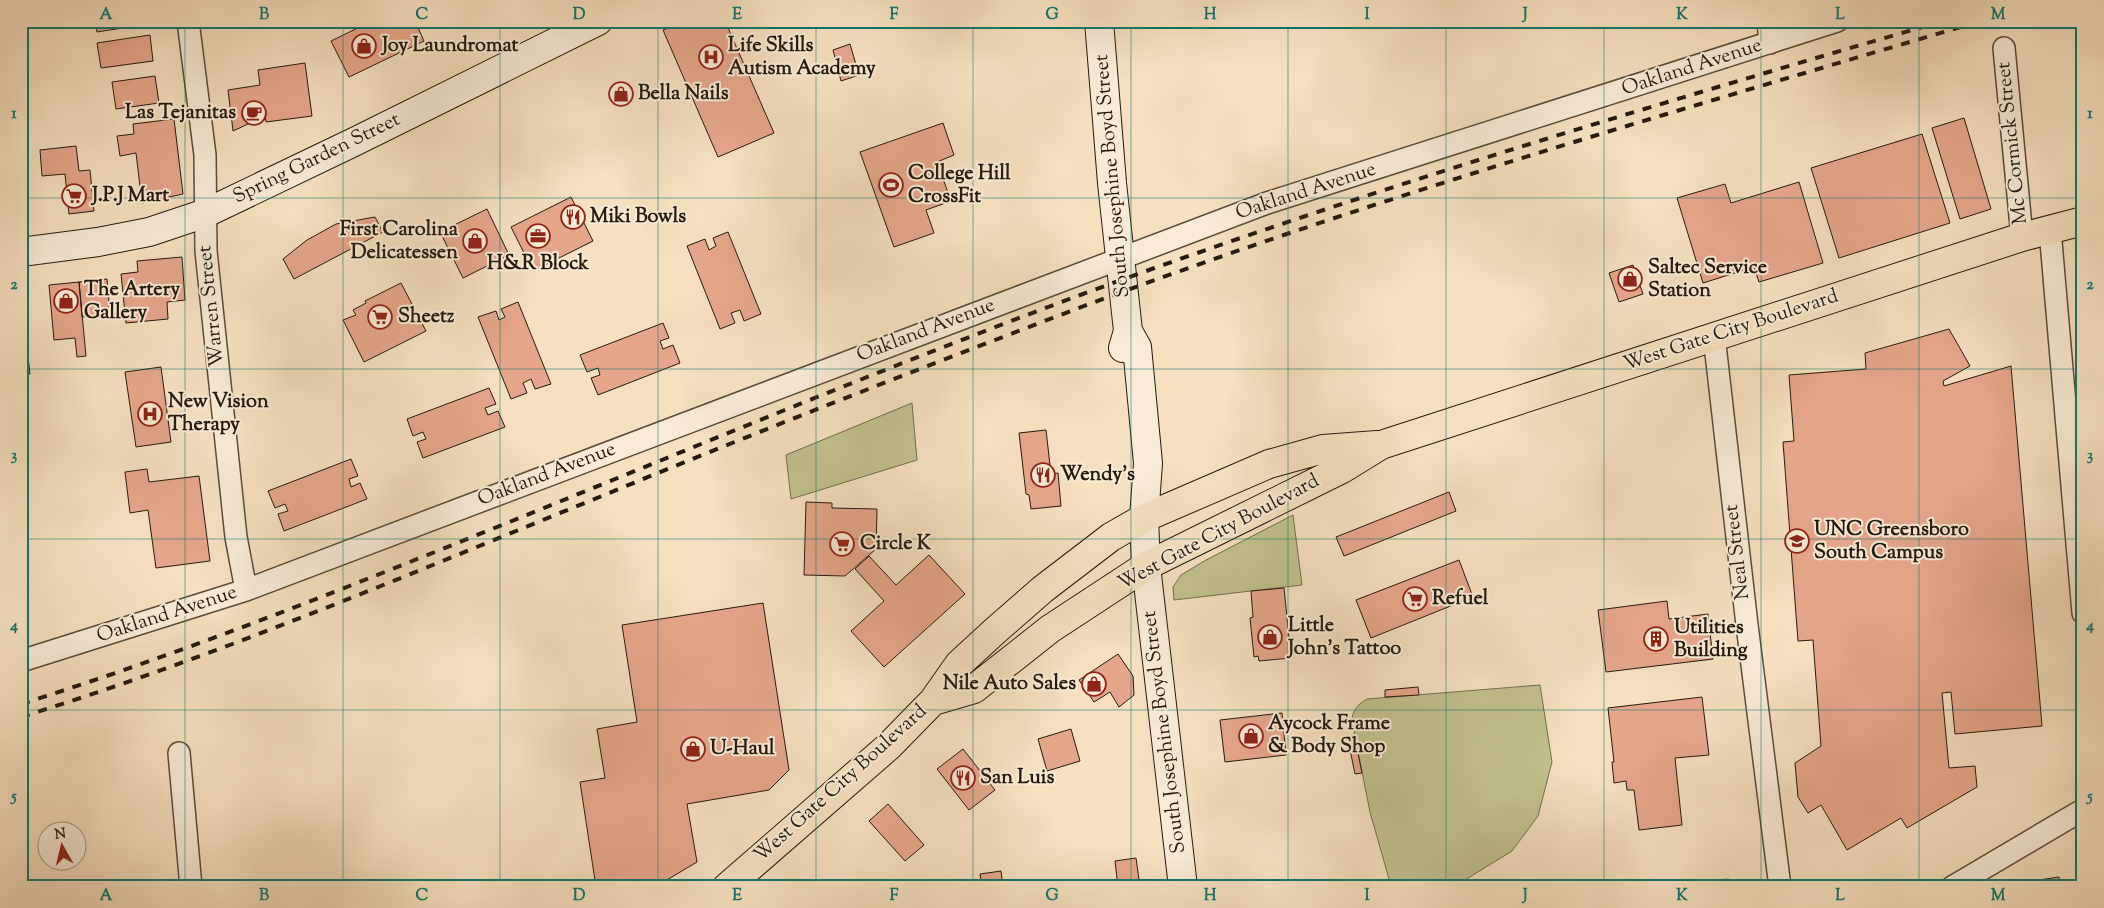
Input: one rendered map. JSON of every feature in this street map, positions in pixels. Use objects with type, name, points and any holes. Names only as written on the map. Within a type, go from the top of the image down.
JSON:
[{"type":"main road","name":"Spring Garden Street","points":[[21,252],[98,242],[149,232],[206,213],[598,21]]},
{"type":"main road","name":"South Josephine Boyd Street","points":[[1099,21],[1112,183],[1128,331],[1137,346],[1147,454],[1144,518],[1146,566],[1183,887]]},
{"type":"main road","name":"West Gate City Boulevard","points":[[933,701],[974,689],[1050,629],[1146,566],[1342,468],[1381,445],[2022,237],[2083,221]]},
{"type":"main road","name":"West Gate City Boulevard","points":[[726,887],[889,746],[933,701],[959,664],[996,630],[1043,589],[1111,536],[1144,518],[1269,464],[1323,449],[1381,445]]},
{"type":"street","name":"Warren Street","points":[[188,21],[205,155],[206,251],[236,537],[246,590]]},
{"type":"street","points":[[1768,21],[1770,43]]},
{"type":"street","name":"Oakland Avenue","points":[[21,661],[246,590],[1267,203],[1837,21]]},
{"type":"street","name":"Mc Cormick Street","points":[[2004,48],[2022,237]]},
{"type":"street","name":"Mc Cormick Street","points":[[2050,230],[2083,613]]},
{"type":"street","name":"Neal Street","points":[[1714,336],[1747,625],[1780,887]]},
{"type":"street","points":[[179,753],[191,887]]},
{"type":"street","points":[[1952,887],[2079,812],[2083,812]]},
{"type":"green space","points":[[912,403],[917,460],[791,499],[786,455]]},
{"type":"green space","points":[[1293,515],[1302,585],[1174,600],[1173,587],[1181,575]]},
{"type":"green space","points":[[1540,685],[1552,762],[1538,816],[1512,851],[1460,883],[1391,886],[1370,812],[1352,721],[1356,708],[1367,699]]},
{"type":"green space","points":[[1729,879],[1730,887],[1642,887],[1641,885]]},
{"type":"building","points":[[95,21],[148,21],[148,24],[97,32]]},
{"type":"building","points":[[372,21],[415,21],[424,41],[349,77],[331,41]]},
{"type":"building","points":[[685,21],[725,21],[774,133],[718,157],[663,30]]},
{"type":"building","points":[[150,35],[153,61],[101,68],[97,43]]},
{"type":"building","points":[[850,44],[859,75],[841,81],[833,50]]},
{"type":"building","points":[[305,63],[312,116],[266,122],[265,116],[233,131],[228,90],[260,85],[258,70]]},
{"type":"building","points":[[155,76],[159,103],[116,109],[112,82]]},
{"type":"building","points":[[1964,118],[1991,209],[1960,219],[1932,128]]},
{"type":"building","points":[[174,119],[183,194],[142,203],[136,153],[120,156],[117,136],[134,134],[133,124]]},
{"type":"building","points":[[943,123],[954,155],[937,162],[951,201],[926,210],[934,233],[894,247],[860,152]]},
{"type":"building","points":[[1922,134],[1950,223],[1839,258],[1811,168]]},
{"type":"building","points":[[76,146],[79,171],[90,170],[94,211],[69,214],[65,174],[42,176],[40,150]]},
{"type":"building","points":[[1799,182],[1823,263],[1759,282],[1754,267],[1703,283],[1677,198],[1725,184],[1731,203]]},
{"type":"building","points":[[571,197],[593,241],[533,271],[511,227]]},
{"type":"building","points":[[487,209],[509,255],[463,278],[440,232]]},
{"type":"building","points":[[375,217],[383,232],[294,279],[283,259],[307,240],[336,224]]},
{"type":"building","points":[[728,232],[761,314],[744,321],[740,310],[731,313],[735,323],[720,329],[687,246],[705,239],[709,250],[716,246],[713,238]]},
{"type":"building","points":[[182,257],[185,300],[167,302],[168,319],[126,323],[121,274],[138,272],[137,261]]},
{"type":"building","points":[[1633,265],[1643,294],[1619,302],[1609,273]]},
{"type":"building","points":[[107,279],[110,314],[82,317],[79,282]]},
{"type":"building","points":[[79,282],[86,356],[77,357],[75,338],[54,340],[49,285]]},
{"type":"building","points":[[401,283],[426,331],[364,362],[343,320],[356,315],[353,310],[366,303],[365,301]]},
{"type":"building","points":[[518,302],[551,384],[535,389],[531,379],[523,383],[527,393],[511,399],[478,317],[496,311],[499,320],[505,317],[501,309]]},
{"type":"building","points":[[21,311],[23,311],[30,374],[21,375]]},
{"type":"building","points":[[663,323],[669,338],[660,341],[663,349],[673,345],[680,363],[598,395],[591,378],[600,375],[598,368],[587,372],[580,355]]},
{"type":"building","points":[[1949,329],[1970,366],[1943,381],[1944,386],[2011,366],[2042,726],[1955,734],[1951,692],[1942,693],[1949,768],[1975,766],[1977,787],[1907,828],[1901,818],[1847,850],[1821,805],[1808,813],[1798,797],[1795,763],[1821,746],[1813,640],[1798,641],[1783,442],[1794,441],[1789,375],[1866,369],[1865,353]]},
{"type":"building","points":[[161,367],[171,442],[136,447],[125,372]]},
{"type":"building","points":[[489,388],[496,404],[485,408],[488,415],[498,411],[505,427],[423,458],[417,442],[426,439],[423,432],[413,436],[407,419]]},
{"type":"building","points":[[1046,430],[1051,474],[1058,473],[1061,506],[1031,509],[1029,495],[1026,494],[1019,433]]},
{"type":"building","points":[[351,459],[358,476],[349,479],[351,487],[360,483],[367,499],[284,531],[278,514],[288,511],[285,504],[275,508],[268,491]]},
{"type":"building","points":[[147,469],[149,482],[199,476],[210,561],[156,568],[148,510],[130,513],[125,472]]},
{"type":"building","points":[[1449,492],[1456,511],[1344,556],[1336,537]]},
{"type":"building","points":[[806,502],[832,503],[832,508],[877,509],[876,549],[845,576],[804,575]]},
{"type":"building","points":[[929,555],[965,594],[884,667],[851,631],[884,601],[855,569],[869,556],[896,585]]},
{"type":"building","name":"Refuel","points":[[1459,560],[1473,597],[1371,638],[1356,600]]},
{"type":"building","name":"Little John's Tattoo","points":[[1284,588],[1291,658],[1259,661],[1258,656],[1254,657],[1250,618],[1253,617],[1251,591]]},
{"type":"building","name":"Utilities Building","points":[[1667,601],[1669,619],[1708,614],[1713,659],[1606,672],[1598,610]]},
{"type":"building","name":"U-Haul","points":[[763,603],[789,770],[769,790],[687,804],[697,862],[655,887],[596,887],[580,782],[605,778],[597,729],[637,722],[622,625]]},
{"type":"building","points":[[1118,654],[1133,676],[1134,695],[1119,707],[1110,692],[1094,702],[1079,680]]},
{"type":"building","points":[[1418,687],[1419,695],[1385,697],[1385,690]]},
{"type":"building","points":[[1702,697],[1709,755],[1675,758],[1682,825],[1639,830],[1634,790],[1627,790],[1626,781],[1614,783],[1612,762],[1614,762],[1608,708]]},
{"type":"building","points":[[1282,713],[1286,755],[1225,762],[1220,720]]},
{"type":"building","points":[[1071,729],[1080,761],[1047,771],[1038,739]]},
{"type":"building","points":[[1355,739],[1362,773],[1355,774],[1348,740]]},
{"type":"building","points":[[963,749],[995,790],[969,810],[937,769]]},
{"type":"building","points":[[888,804],[924,845],[905,861],[869,821]]},
{"type":"building","points":[[1136,858],[1140,887],[1118,887],[1115,861]]},
{"type":"building","points":[[1001,871],[1003,887],[982,887],[980,874]]},
{"type":"building","points":[[2059,877],[2060,887],[2033,887],[2032,881]]},
{"type":"railway","points":[[21,704],[143,664],[323,596],[937,350],[1189,256],[1296,219],[1510,150],[1726,84],[1943,21]]},
{"type":"railway","points":[[21,717],[167,668],[312,614],[840,400],[1084,306],[1195,266],[1418,191],[1530,156],[1981,21]]},
{"type":"place","name":"Joy Laundromat","points":[[364,46]]},
{"type":"place","name":"Life Skills Autism Academy","points":[[711,57]]},
{"type":"place","name":"Bella Nails","points":[[621,94]]},
{"type":"place","name":"Las Tejanitas","points":[[254,113]]},
{"type":"place","name":"College Hill CrossFit","points":[[891,185]]},
{"type":"place","name":"J.P.J Mart","points":[[74,196]]},
{"type":"place","name":"Miki Bowls","points":[[573,217]]},
{"type":"place","name":"H&R Block","points":[[538,236]]},
{"type":"place","name":"First Carolina Delicatessen","points":[[475,241]]},
{"type":"place","name":"Saltec Service Station","points":[[1630,279]]},
{"type":"place","name":"The Artery Gallery","points":[[66,301]]},
{"type":"place","name":"Sheetz","points":[[380,317]]},
{"type":"place","name":"New Vision Therapy","points":[[150,414]]},
{"type":"place","name":"Wendy's","points":[[1043,475]]},
{"type":"place","name":"UNC Greensboro South Campus","points":[[1797,541]]},
{"type":"place","name":"Circle K","points":[[842,544]]},
{"type":"place","name":"Refuel","points":[[1415,599]]},
{"type":"place","name":"Little John's Tattoo","points":[[1270,637]]},
{"type":"place","name":"Utilities Building","points":[[1656,639]]},
{"type":"place","name":"Nile Auto Sales","points":[[1094,684]]},
{"type":"place","name":"Aycock Frame & Body Shop","points":[[1251,736]]},
{"type":"place","name":"U-Haul","points":[[693,749]]},
{"type":"place","name":"San Luis","points":[[963,778]]}]
